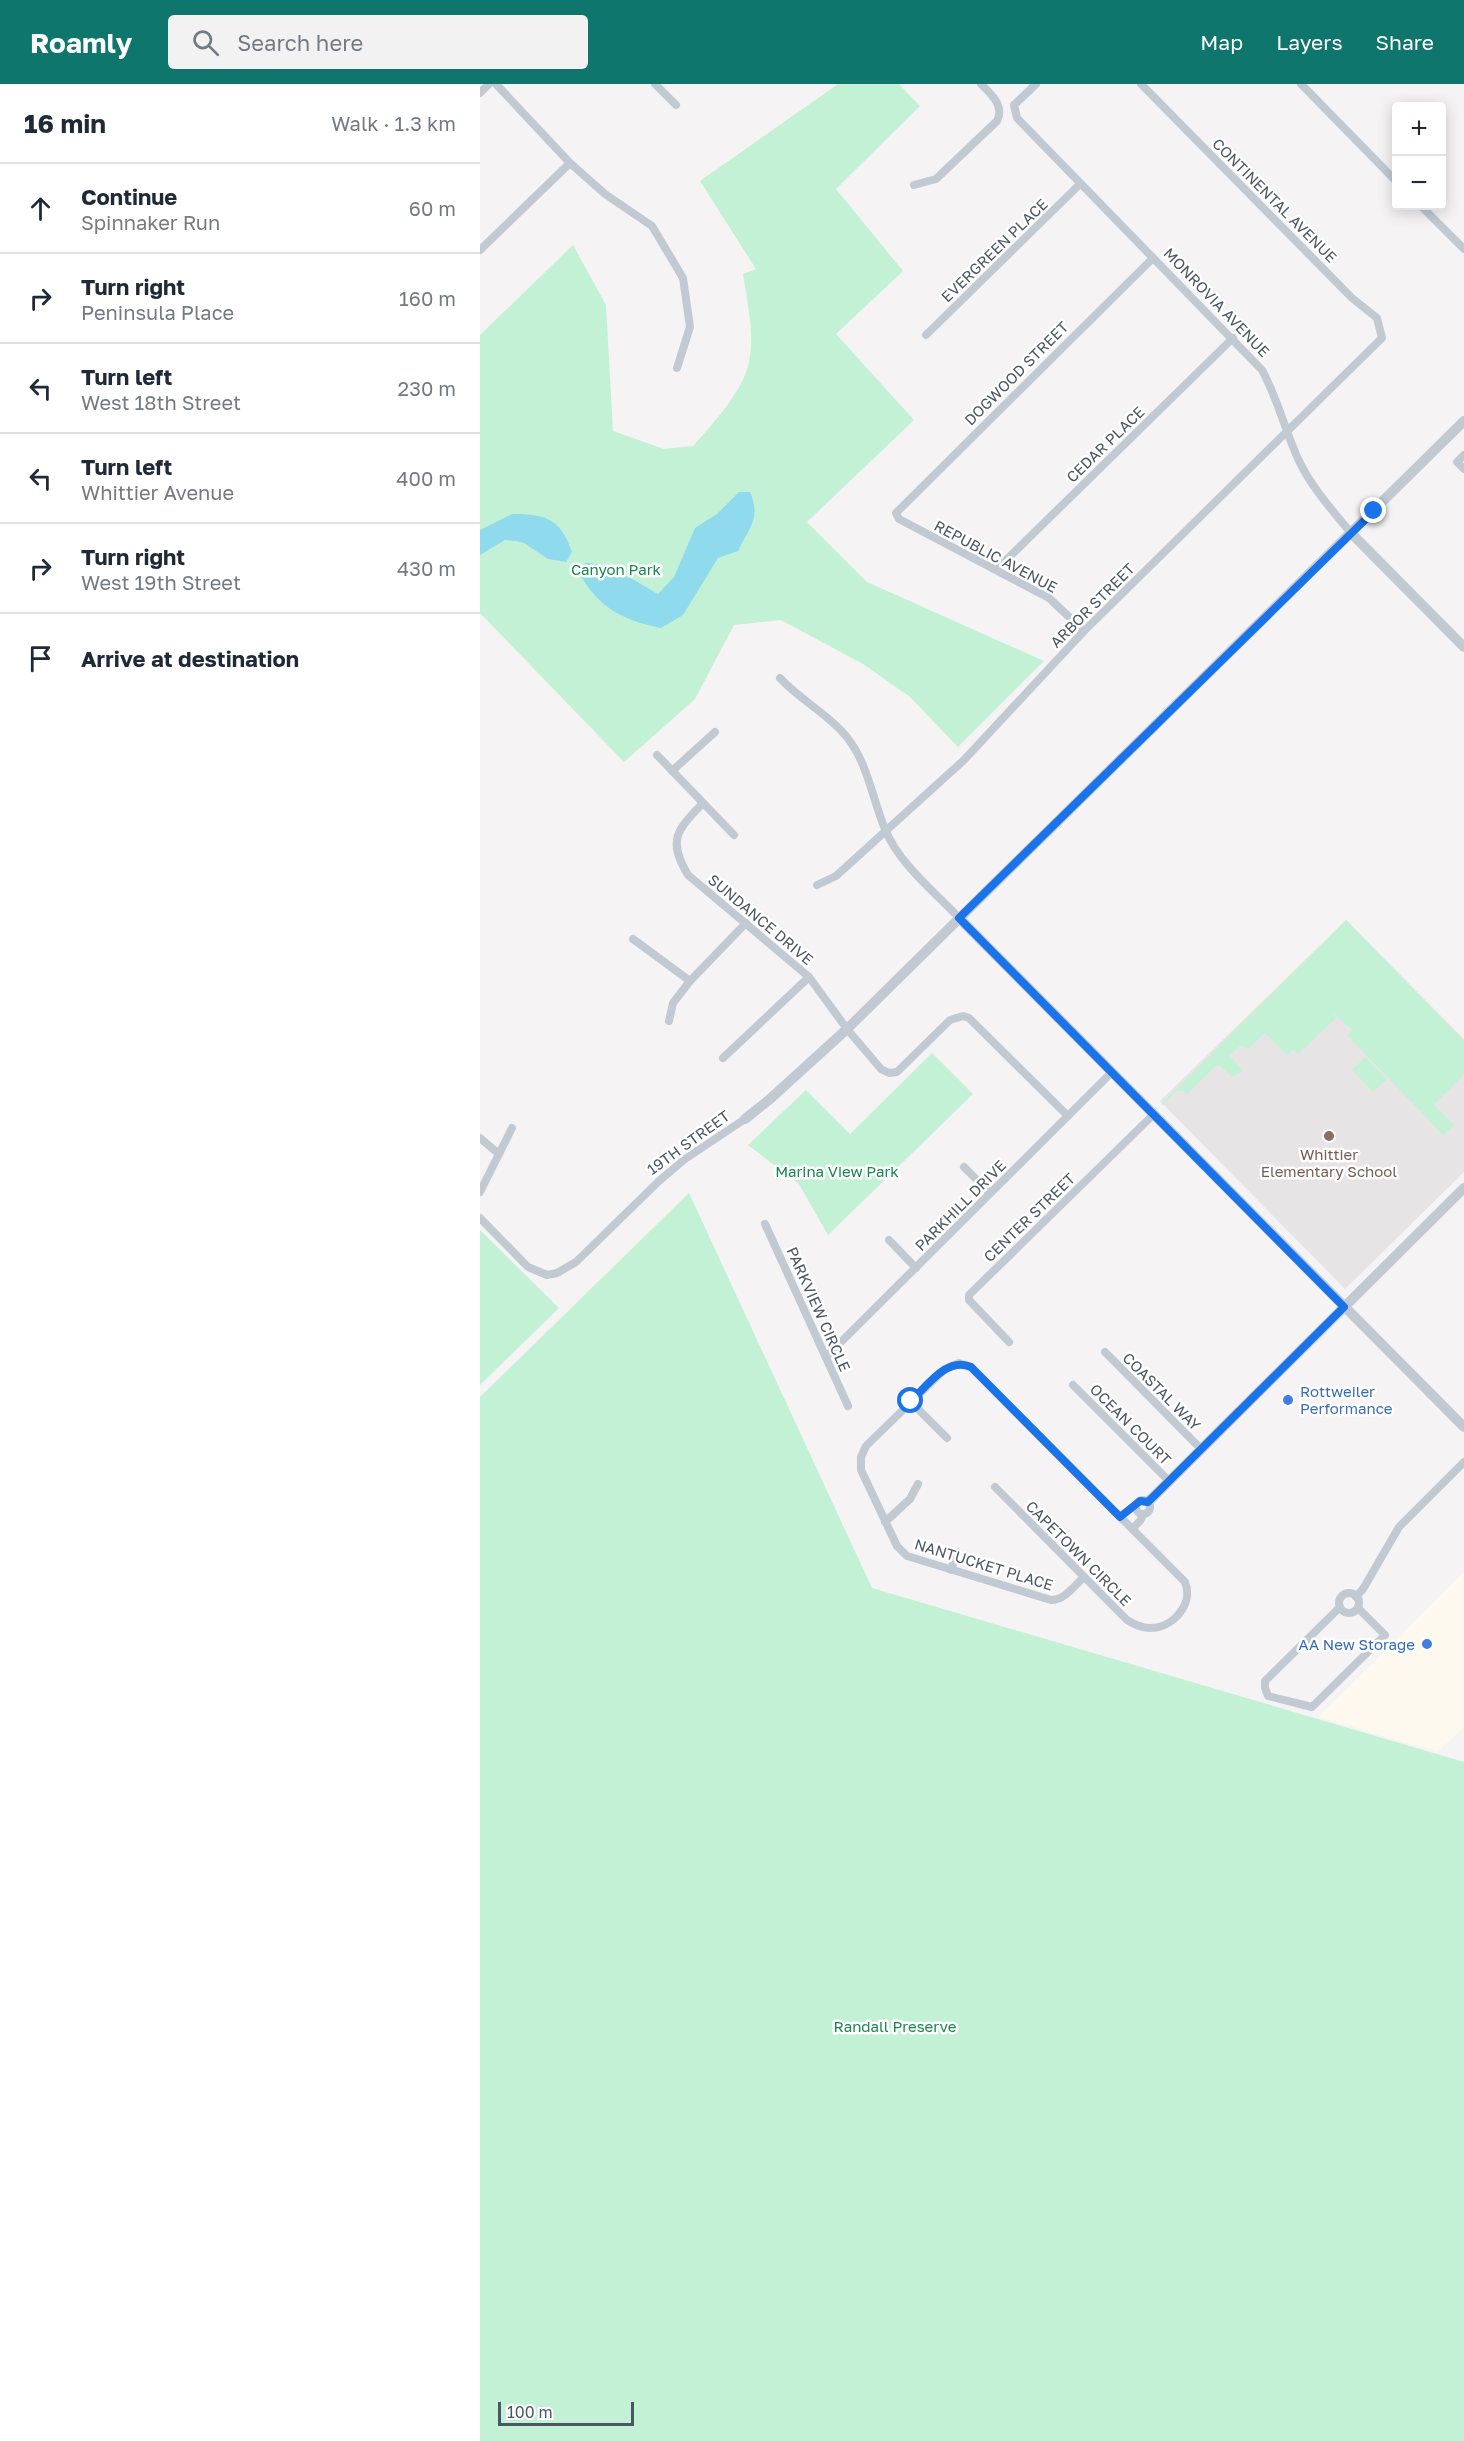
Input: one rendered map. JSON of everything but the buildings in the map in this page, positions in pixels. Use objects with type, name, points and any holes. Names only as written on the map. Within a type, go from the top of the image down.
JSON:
[{"type":"street","points":[[480,93],[489,84]]},
{"type":"street","points":[[496,84],[570,163],[605,194],[652,226],[683,278],[690,327],[677,368]]},
{"type":"street","points":[[655,84],[676,105]]},
{"type":"street","points":[[914,185],[936,179],[997,121],[1000,114],[998,104],[981,84]]},
{"type":"street","name":"MONROVIA AVENUE","points":[[1036,84],[1014,105],[1014,112],[1021,123],[1262,370],[1277,399],[1299,460],[1314,487],[1351,533],[1464,648]]},
{"type":"street","name":"CONTINENTAL AVENUE","points":[[1141,84],[1352,298],[1377,318],[1382,338]]},
{"type":"street","points":[[1301,84],[1392,177]]},
{"type":"street","points":[[480,250],[570,163]]},
{"type":"street","name":"EVERGREEN PLACE","points":[[926,334],[1080,184]]},
{"type":"street","points":[[1425,210],[1464,249]]},
{"type":"street","name":"DOGWOOD STREET","points":[[899,508],[1153,258]]},
{"type":"street","name":"CEDAR PLACE","points":[[997,568],[1233,338]]},
{"type":"street","name":"ARBOR STREET","points":[[817,885],[836,876],[964,760],[1084,631],[1382,338]]},
{"type":"street","name":"19TH STREET","points":[[480,1218],[528,1267],[547,1275],[567,1269],[659,1181],[770,1099],[847,1029],[1464,422]]},
{"type":"street","points":[[1464,455],[1457,462],[1464,469]]},
{"type":"street","name":"REPUBLIC AVENUE","points":[[899,508],[896,513],[899,519],[997,568],[1049,598],[1084,631]]},
{"type":"street","points":[[780,678],[792,691],[834,723],[847,737],[863,765],[885,830],[894,847],[906,862],[1464,1427]]},
{"type":"street","points":[[672,771],[715,732]]},
{"type":"street","points":[[657,755],[734,835]]},
{"type":"street","name":"SUNDANCE DRIVE","points":[[703,803],[681,825],[677,838],[679,860],[688,876],[809,977],[847,1029],[881,1069],[889,1073],[897,1072],[950,1020],[963,1016],[969,1018],[1068,1116]]},
{"type":"street","points":[[669,1021],[673,1003],[690,981],[746,923]]},
{"type":"street","points":[[633,939],[690,981]]},
{"type":"street","points":[[723,1058],[809,977]]},
{"type":"street","name":"PARKHILL DRIVE","points":[[826,1357],[1112,1072]]},
{"type":"street","name":"CENTER STREET","points":[[1009,1342],[969,1300],[969,1295],[1154,1114]]},
{"type":"street","points":[[480,1192],[512,1128]]},
{"type":"street","points":[[480,1138],[499,1154]]},
{"type":"street","points":[[964,1167],[990,1194]]},
{"type":"street","points":[[1148,1502],[1464,1188]]},
{"type":"street","name":"PARKVIEW CIRCLE","points":[[765,1224],[848,1406]]},
{"type":"street","points":[[889,1240],[916,1268]]},
{"type":"street","name":"COASTAL WAY","points":[[1105,1352],[1201,1449]]},
{"type":"street","points":[[947,1438],[911,1401],[945,1369],[959,1364],[971,1367],[1132,1529],[1150,1510],[1148,1502]]},
{"type":"street","name":"OCEAN COURT","points":[[1073,1385],[1169,1481]]},
{"type":"street","name":"NANTUCKET PLACE","points":[[911,1401],[866,1446],[861,1457],[861,1470],[901,1552],[1051,1600],[1058,1600],[1084,1577]]},
{"type":"street","points":[[1356,1597],[1399,1527],[1464,1462]]},
{"type":"street","points":[[885,1522],[910,1499],[918,1484]]},
{"type":"street","name":"CAPETOWN CIRCLE","points":[[995,1487],[1127,1620],[1137,1626],[1149,1628],[1168,1623],[1186,1606],[1188,1590],[1185,1582],[1132,1529]]},
{"type":"street","points":[[1120,1517],[1140,1501],[1148,1502]]},
{"type":"street","points":[[1136,1505],[1136,1511],[1143,1515]]},
{"type":"street","points":[[951,1569],[957,1552]]},
{"type":"street","points":[[1345,1594],[1356,1597],[1359,1602],[1358,1608],[1350,1613],[1344,1612],[1340,1607],[1340,1599],[1345,1594]]},
{"type":"street","points":[[1340,1607],[1265,1681],[1264,1688],[1268,1696],[1312,1707],[1385,1635],[1358,1608]]},
{"type":"shaded area","name":"Whittier Elementary School","points":[[1346,920],[1464,1039],[1464,1172],[1345,1289],[1160,1101]]},
{"type":"shaded area","name":"AA New Storage","points":[[1464,1572],[1464,1727],[1438,1752],[1318,1717]]},
{"type":"green space","name":"Canyon Park","points":[[838,84],[899,84],[920,106],[836,189],[903,271],[836,334],[914,420],[807,522],[867,582],[1044,661],[958,747],[910,697],[863,664],[781,620],[734,625],[695,699],[624,762],[480,613],[480,335],[573,245],[606,305],[613,431],[664,449],[693,446],[726,407],[746,373],[751,340],[743,274],[756,269],[700,181]]},
{"type":"green space","points":[[1346,920],[1464,1041],[1464,1074],[1434,1105],[1454,1125],[1443,1135],[1347,1035],[1352,1030],[1332,1012],[1336,1018],[1298,1054],[1294,1049],[1287,1055],[1265,1033],[1248,1049],[1241,1045],[1229,1055],[1243,1071],[1232,1077],[1220,1066],[1216,1066],[1187,1094],[1182,1090],[1177,1091],[1163,1105],[1161,1104]]},
{"type":"green space","name":"Marina View Park","points":[[932,1053],[973,1094],[828,1235],[799,1184],[748,1145],[806,1090],[850,1134]]},
{"type":"green space","points":[[1365,1057],[1387,1079],[1373,1092],[1352,1070]]},
{"type":"green space","name":"Randall Preserve","points":[[689,1193],[872,1588],[1464,1762],[1464,2441],[480,2441],[480,1397]]},
{"type":"green space","points":[[480,1230],[559,1308],[480,1385]]},
{"type":"water","points":[[739,492],[750,492],[754,516],[738,551],[718,558],[683,615],[661,628],[635,621],[613,611],[603,604],[579,573],[585,563],[603,566],[623,574],[658,594],[674,577],[695,528],[717,514]]},
{"type":"water","points":[[512,514],[543,517],[557,525],[568,541],[572,552],[566,562],[548,559],[524,543],[505,540],[480,555],[480,530]]},
{"type":"place","name":"Whittier Elementary School","points":[[1329,1136]]},
{"type":"place","name":"Rottweiler Performance","points":[[1288,1400]]},
{"type":"place","name":"AA New Storage","points":[[1427,1644]]},
{"type":"route","points":[[911,1401],[952,1365],[965,1364],[971,1367],[1120,1517],[1140,1501],[1148,1502],[1344,1307],[959,918],[1374,511]]}]
